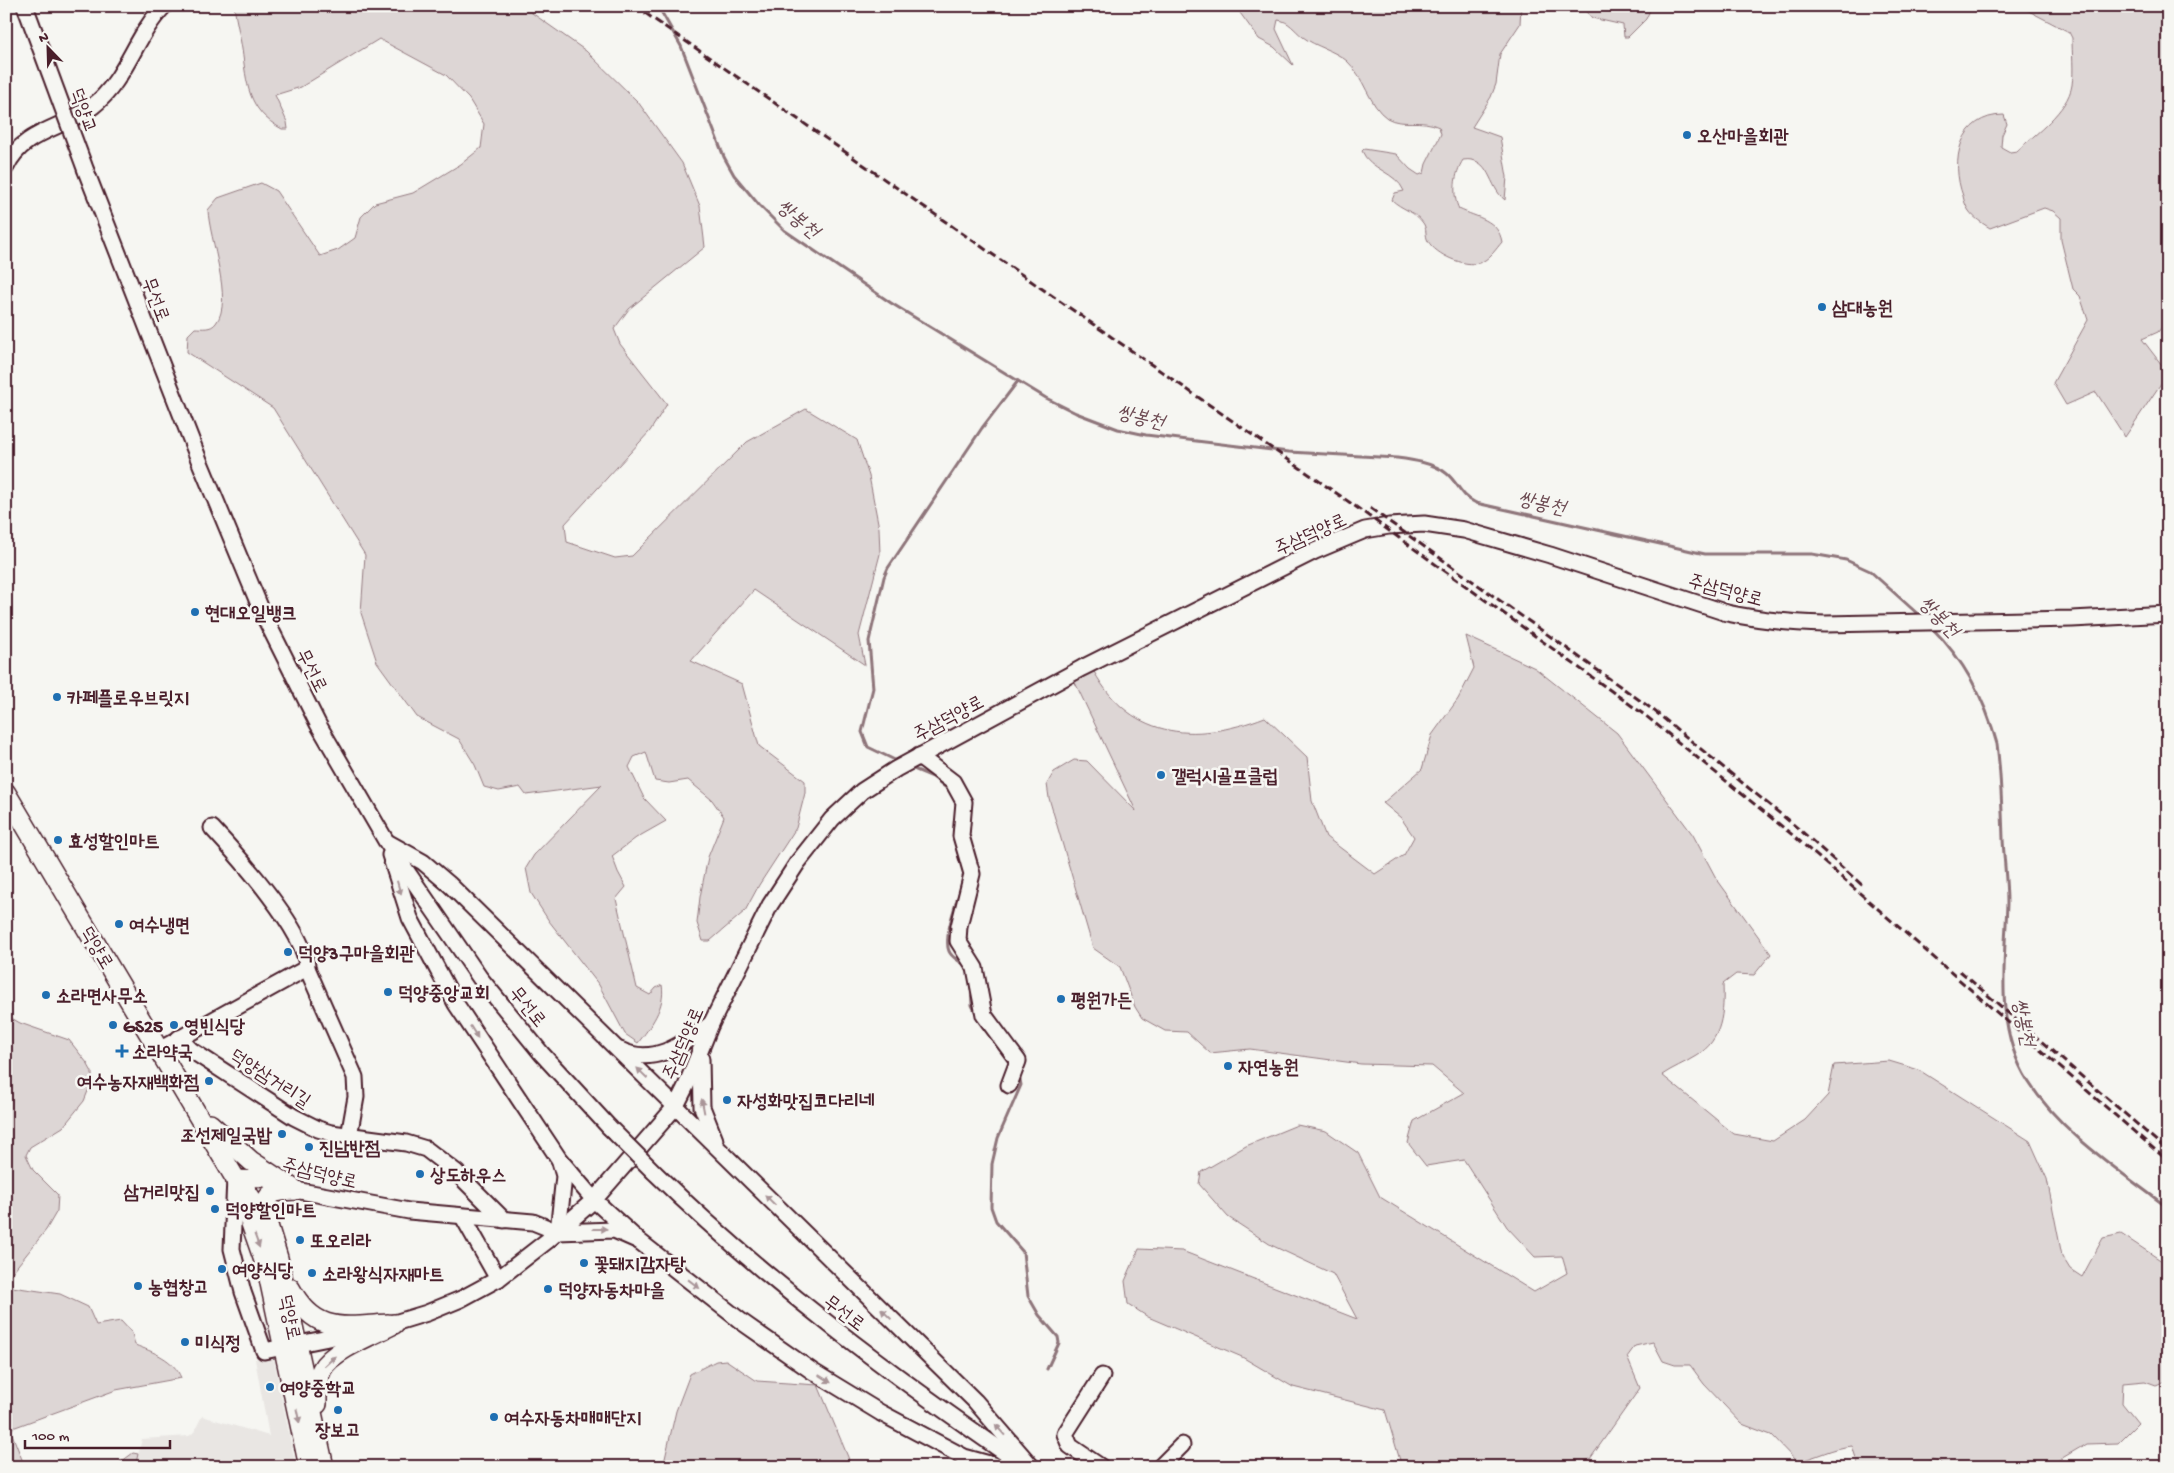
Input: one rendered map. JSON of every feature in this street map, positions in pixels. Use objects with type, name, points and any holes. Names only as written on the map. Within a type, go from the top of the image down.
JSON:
[{"type":"main road","name":"덕양로","points":[[6,793],[235,1178],[265,1261],[318,1440],[324,1467]]},
{"type":"main road","points":[[194,1110],[252,1161],[295,1190]]},
{"type":"main road","name":"덕양로","points":[[235,1178],[250,1194],[267,1222],[282,1273],[309,1467]]},
{"type":"main road","points":[[267,1222],[266,1202],[269,1196],[280,1191],[295,1190]]},
{"type":"main road","points":[[282,1273],[303,1308],[319,1322],[345,1325],[394,1324]]},
{"type":"main road","points":[[318,1440],[317,1386],[322,1369],[333,1357],[394,1324]]},
{"type":"street","name":"덕양교","points":[[25,6],[86,171]]},
{"type":"street","points":[[6,167],[12,156],[26,142],[83,112],[103,98],[115,83],[149,24],[164,6]]},
{"type":"street","name":"무선로","points":[[86,171],[156,355],[263,614],[318,724],[386,841],[480,978],[542,1054],[609,1127],[712,1228],[818,1317],[927,1400],[1025,1467]]},
{"type":"street","name":"주삼덕양로","points":[[235,1178],[265,1179],[295,1190],[408,1211],[533,1222],[558,1232],[594,1200],[676,1106],[711,1024],[770,905],[798,862],[843,808],[862,791],[916,757],[1064,678],[1307,555],[1348,537],[1389,526],[1424,524],[1464,530],[1550,555],[1727,613],[1753,619],[1805,623],[1877,623],[2072,619],[2168,614]]},
{"type":"street","points":[[916,757],[953,782],[964,802],[961,836],[972,874],[958,926],[958,941],[975,968],[984,1015],[1016,1055],[1018,1063],[1009,1085]]},
{"type":"street","points":[[212,828],[263,885],[303,948],[308,968],[355,1077],[356,1097],[348,1136]]},
{"type":"street","points":[[386,841],[437,872],[975,1401],[1032,1467]]},
{"type":"street","points":[[386,841],[402,899],[418,936],[456,1004],[560,1159],[594,1200],[639,1242],[742,1322],[812,1371],[881,1413],[964,1457],[1000,1467]]},
{"type":"street","points":[[159,1050],[308,968]]},
{"type":"street","points":[[616,1048],[637,1056],[662,1053],[680,1046],[711,1024]]},
{"type":"street","name":"덕양삼거리길","points":[[179,1038],[191,1050],[294,1117],[318,1129],[348,1136],[406,1143],[426,1149],[456,1172],[504,1220]]},
{"type":"street","points":[[701,1050],[702,1107],[721,1151]]},
{"type":"street","points":[[558,1232],[564,1176],[560,1159]]},
{"type":"street","name":"덕양로","points":[[235,1178],[231,1239],[234,1259],[264,1352],[291,1347]]},
{"type":"street","points":[[463,1217],[498,1279]]},
{"type":"street","points":[[291,1347],[394,1324],[461,1299],[498,1279],[558,1232],[607,1229],[622,1232],[639,1242]]},
{"type":"street","points":[[1101,1467],[1070,1446],[1065,1434],[1102,1376]]},
{"type":"street","points":[[1160,1467],[1182,1445]]},
{"type":"shaded area","points":[[234,6],[522,6],[586,51],[638,102],[682,163],[700,206],[705,247],[629,309],[614,329],[620,344],[667,404],[650,431],[565,524],[567,542],[615,558],[632,556],[747,442],[806,409],[857,440],[869,476],[879,528],[880,554],[859,635],[865,665],[754,590],[691,661],[742,684],[759,746],[805,781],[805,793],[796,828],[759,885],[745,911],[710,941],[703,941],[697,923],[708,857],[724,817],[712,800],[688,780],[669,783],[655,781],[646,752],[634,757],[629,767],[644,798],[666,821],[636,838],[612,856],[626,887],[616,899],[637,988],[650,995],[656,988],[662,985],[662,1001],[659,1009],[638,1043],[625,1034],[599,985],[549,921],[531,893],[526,868],[534,855],[602,785],[526,795],[520,787],[499,791],[484,787],[475,765],[459,739],[417,717],[377,662],[361,613],[365,555],[273,408],[187,352],[188,335],[195,328],[212,327],[221,313],[222,285],[208,210],[218,198],[261,183],[276,191],[320,256],[338,250],[355,238],[361,217],[375,203],[413,193],[461,164],[481,148],[484,124],[469,99],[446,75],[379,39],[301,87],[275,95],[287,122],[288,129],[282,129],[270,122],[255,105],[251,95],[245,74]]},
{"type":"shaded area","points":[[1235,6],[1521,6],[1520,24],[1500,54],[1496,84],[1491,97],[1472,127],[1500,137],[1507,177],[1505,200],[1495,188],[1484,167],[1472,160],[1463,160],[1455,184],[1455,197],[1459,209],[1486,220],[1500,234],[1502,242],[1492,254],[1483,262],[1473,264],[1451,259],[1437,251],[1428,241],[1426,230],[1420,219],[1392,200],[1395,193],[1404,191],[1400,185],[1395,179],[1371,163],[1362,151],[1364,149],[1396,154],[1410,169],[1419,175],[1424,173],[1426,164],[1441,134],[1439,127],[1425,123],[1393,121],[1387,118],[1371,99],[1353,67],[1347,61],[1308,40],[1288,24],[1278,20],[1276,29],[1293,65],[1274,47],[1259,39]]},
{"type":"shaded area","points":[[1582,6],[1652,6],[1646,19],[1628,37],[1624,37],[1623,25],[1592,18]]},
{"type":"shaded area","points":[[2012,6],[2168,6],[2168,319],[2158,332],[2142,339],[2168,373],[2125,437],[2096,392],[2066,405],[2053,383],[2088,320],[2080,296],[2073,289],[2061,240],[2061,218],[2053,211],[2044,208],[1990,228],[1971,214],[1959,182],[1958,155],[1968,131],[1977,123],[1989,117],[2004,115],[2007,124],[2002,135],[2001,147],[2010,152],[2017,151],[2058,113],[2069,95],[2072,85],[2073,68],[2072,38],[2069,32],[2021,7]]},
{"type":"shaded area","points":[[1466,636],[1535,668],[1617,733],[1693,835],[1716,878],[1771,954],[1754,975],[1736,974],[1723,984],[1722,1014],[1717,1033],[1712,1042],[1696,1056],[1662,1075],[1734,1134],[1773,1141],[1805,1120],[1828,1095],[1834,1065],[1889,1061],[1919,1070],[2030,1141],[2047,1179],[2062,1256],[2070,1269],[2082,1277],[2103,1238],[2121,1234],[2168,1265],[2168,1380],[2156,1385],[2145,1381],[2123,1383],[2122,1403],[2138,1423],[2118,1443],[2086,1444],[2047,1467],[1945,1467],[1939,1461],[1932,1459],[1919,1467],[1859,1467],[1852,1446],[1797,1462],[1771,1435],[1742,1424],[1704,1384],[1690,1365],[1675,1365],[1663,1361],[1653,1342],[1635,1346],[1627,1357],[1640,1388],[1590,1459],[1578,1467],[1402,1467],[1385,1410],[1293,1387],[1242,1357],[1148,1317],[1128,1304],[1125,1281],[1139,1249],[1182,1251],[1357,1319],[1333,1274],[1271,1245],[1228,1217],[1199,1184],[1201,1172],[1246,1146],[1297,1125],[1326,1131],[1358,1153],[1380,1197],[1534,1292],[1567,1273],[1562,1256],[1535,1257],[1507,1227],[1464,1160],[1426,1166],[1408,1143],[1414,1121],[1464,1093],[1432,1066],[1361,1064],[1250,1049],[1210,1053],[1187,1032],[1165,1031],[1142,1018],[1135,1007],[1120,967],[1093,948],[1049,798],[1047,784],[1054,772],[1074,760],[1087,761],[1136,811],[1071,674],[1090,664],[1105,689],[1123,708],[1143,721],[1164,729],[1188,732],[1212,731],[1238,726],[1265,717],[1307,757],[1312,801],[1326,837],[1375,874],[1404,855],[1414,837],[1401,818],[1383,803],[1422,769],[1432,735],[1458,699],[1474,668]]},
{"type":"shaded area","points":[[6,1015],[20,1023],[69,1040],[92,1072],[92,1081],[84,1101],[63,1127],[30,1147],[26,1155],[33,1170],[58,1195],[57,1211],[46,1230],[10,1275],[12,1287],[60,1294],[88,1307],[96,1325],[121,1321],[132,1333],[135,1345],[168,1361],[178,1371],[181,1378],[116,1390],[10,1429],[23,1462],[29,1467],[6,1467]]},
{"type":"shaded area","name":"여양중학교","points":[[273,1355],[296,1467],[135,1467],[142,1439],[189,1436],[194,1432],[202,1416],[269,1436],[255,1359]]},
{"type":"shaded area","points":[[726,1360],[757,1381],[818,1385],[848,1457],[850,1464],[848,1467],[663,1467],[676,1411],[690,1374],[716,1361]]},
{"type":"shaded area","points":[[133,1453],[138,1454],[135,1467],[114,1467]]},
{"type":"waterway","name":"쌍봉천","points":[[658,6],[681,46],[724,157],[734,175],[759,205],[784,230],[891,303],[1046,398],[1076,413],[1118,429],[1146,435],[1289,452],[1397,458],[1416,461],[1429,464],[1446,473],[1466,497],[1476,503],[1705,554],[1812,554],[1846,560],[1870,571],[1920,616]]},
{"type":"waterway","points":[[899,762],[868,747],[862,732],[873,688],[869,641],[884,577],[888,568],[982,428],[1018,381]]},
{"type":"waterway","name":"쌍봉천","points":[[1932,628],[1954,653],[1972,681],[1986,711],[1997,744],[2007,895],[2004,994],[2010,1039],[2017,1060],[2028,1081],[2057,1118],[2092,1150],[2168,1208]]},
{"type":"waterway","points":[[909,767],[933,777],[950,791]]},
{"type":"waterway","points":[[960,891],[950,922],[948,947],[953,957],[965,965]]},
{"type":"waterway","points":[[971,987],[972,1005],[978,1017]]},
{"type":"waterway","points":[[1019,1075],[1021,1085],[998,1138],[992,1164],[991,1207],[996,1221],[1023,1252],[1028,1296],[1039,1315],[1058,1337],[1059,1343],[1047,1369]]},
{"type":"railway","points":[[635,6],[1352,504],[1646,716],[1795,837],[2168,1161]]},
{"type":"railway","points":[[1370,508],[1652,709],[1800,830],[1862,885]]},
{"type":"railway","points":[[1960,971],[2168,1151]]},
{"type":"place","name":"오산마을회관","points":[[1687,135]]},
{"type":"place","name":"삼대농원","points":[[1822,307]]},
{"type":"place","name":"현대오일뱅크","points":[[195,612]]},
{"type":"place","name":"카페플로우브릿지","points":[[57,697]]},
{"type":"place","name":"갤럭시골프클럽","points":[[1161,775]]},
{"type":"place","name":"효성할인마트","points":[[58,840]]},
{"type":"place","name":"여수냉면","points":[[119,924]]},
{"type":"place","name":"덕양3구마을회관","points":[[288,952]]},
{"type":"place","name":"덕양중앙교회","points":[[388,992]]},
{"type":"place","name":"소라면사무소","points":[[46,995]]},
{"type":"place","name":"평원가든","points":[[1061,999]]},
{"type":"place","name":"GS25","points":[[113,1025]]},
{"type":"place","name":"영빈식당","points":[[174,1025]]},
{"type":"place","name":"소라약국","points":[[122,1051]]},
{"type":"place","name":"자연농원","points":[[1228,1066]]},
{"type":"place","name":"여수농자재백화점","points":[[209,1081]]},
{"type":"place","name":"자성화맛집코다리네","points":[[727,1100]]},
{"type":"place","name":"조선제일국밥","points":[[282,1134]]},
{"type":"place","name":"진남반점","points":[[309,1147]]},
{"type":"place","name":"상도하우스","points":[[420,1174]]},
{"type":"place","name":"삼거리맛집","points":[[210,1191]]},
{"type":"place","name":"덕양할인마트","points":[[215,1209]]},
{"type":"place","name":"또오리라","points":[[300,1240]]},
{"type":"place","name":"꽃돼지감자탕","points":[[584,1263]]},
{"type":"place","name":"여양식당","points":[[222,1269]]},
{"type":"place","name":"소라왕식자재마트","points":[[312,1273]]},
{"type":"place","name":"농협창고","points":[[138,1286]]},
{"type":"place","name":"덕양자동차마을","points":[[548,1289]]},
{"type":"place","name":"미식정","points":[[185,1342]]},
{"type":"place","name":"여양중학교","points":[[270,1387]]},
{"type":"place","name":"장보고","points":[[338,1410]]},
{"type":"place","name":"여수자동차매매단지","points":[[494,1417]]}]
